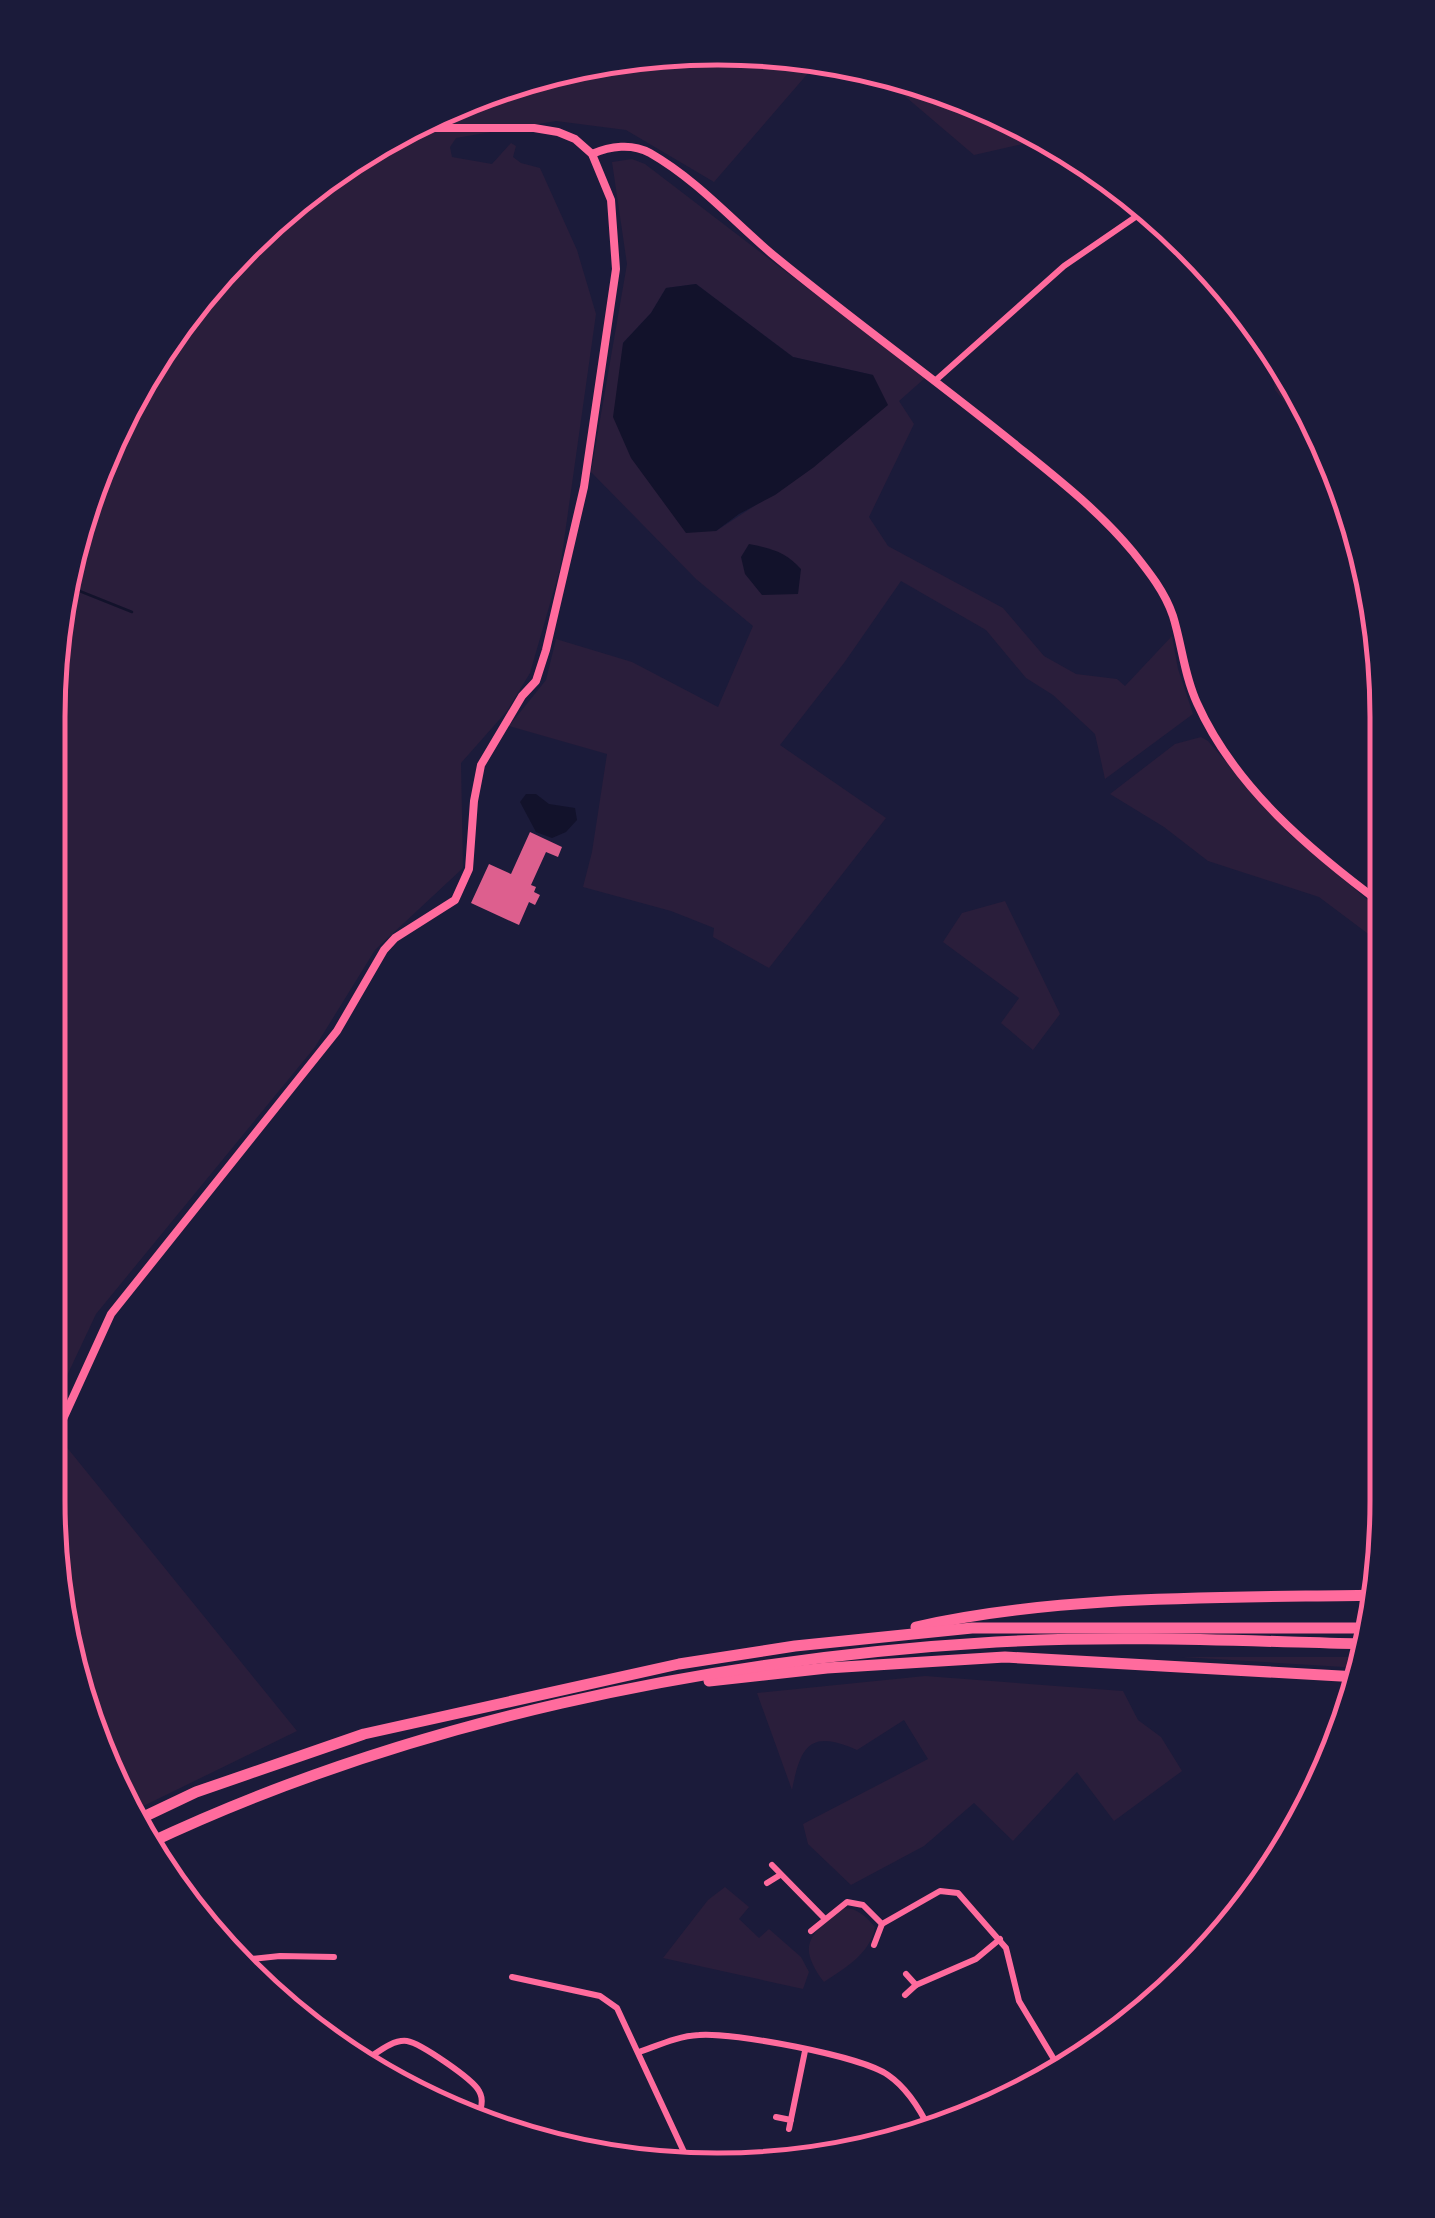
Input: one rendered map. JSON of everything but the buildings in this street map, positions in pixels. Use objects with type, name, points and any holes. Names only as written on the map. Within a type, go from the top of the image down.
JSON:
[{"type":"highway","points":[[872,1637],[951,1619],[1084,1605],[1362,1596]]},
{"type":"highway","points":[[146,1816],[196,1792],[364,1734],[678,1664],[872,1637],[1020,1626],[1357,1628]]},
{"type":"highway","points":[[159,1838],[372,1756],[528,1712],[647,1686],[803,1660],[998,1642],[1354,1644]]},
{"type":"highway","points":[[647,1686],[827,1668],[1004,1658],[1346,1676]]},
{"type":"street","points":[[65,1415],[111,1314],[337,1031],[384,950],[395,938],[455,900],[469,869],[481,765],[522,696],[536,680],[584,487],[616,269],[611,200],[592,154],[575,139],[534,128],[438,128]]},
{"type":"street","points":[[592,154],[610,148],[647,151],[704,191],[771,253],[1082,498],[1132,550],[1166,598],[1187,680],[1213,736],[1280,818],[1370,895]]},
{"type":"street","points":[[936,380],[1064,266],[1136,217]]},
{"type":"street","points":[[772,1865],[824,1918]]},
{"type":"street","points":[[768,1883],[780,1876]]},
{"type":"street","points":[[874,1945],[882,1924],[934,1893],[958,1893],[1000,1938],[1012,1966],[1018,2000],[1054,2060]]},
{"type":"street","points":[[811,1931],[842,1904],[852,1902],[863,1905],[882,1924]]},
{"type":"street","points":[[906,1995],[916,1984],[976,1959],[1000,1938]]},
{"type":"street","points":[[253,1959],[334,1957]]},
{"type":"street","points":[[906,1974],[916,1984]]},
{"type":"street","points":[[512,1976],[600,1996],[618,2008],[684,2152]]},
{"type":"street","points":[[639,2052],[707,2034],[876,2067],[902,2088],[923,2119]]},
{"type":"street","points":[[374,2055],[400,2041],[409,2041],[479,2089],[480,2108]]},
{"type":"street","points":[[776,2117],[790,2124],[805,2051]]},
{"type":"shaded area","points":[[718,65],[809,72],[714,182],[626,130],[556,121],[456,138],[450,147],[452,157],[492,164],[511,143],[516,146],[513,157],[540,168],[577,250],[596,314],[560,569],[530,673],[507,711],[461,763],[463,868],[375,950],[315,1047],[96,1314],[65,1380],[66,675],[87,549],[115,468],[152,391],[227,287],[287,227],[355,175],[429,132],[549,87],[632,71]]},
{"type":"shaded area","points":[[899,91],[967,115],[1027,143],[974,155]]},
{"type":"shaded area","points":[[632,159],[645,164],[925,378],[899,401],[914,424],[869,517],[888,546],[1003,608],[1044,656],[1076,674],[1117,679],[1125,686],[1172,636],[1193,714],[1105,779],[1095,734],[1053,695],[1026,678],[986,630],[901,581],[780,745],[886,818],[769,968],[713,937],[714,928],[671,911],[583,887],[607,754],[509,726],[546,680],[556,639],[632,662],[718,707],[753,626],[696,579],[591,472],[627,264],[612,162]],"holes":[[[696,284],[793,357],[873,375],[814,467],[716,531],[623,343],[651,313],[666,288]]]},
{"type":"shaded area","points":[[696,284],[793,357],[873,375],[888,405],[775,495],[716,531],[686,533],[631,458],[613,417],[623,343],[651,313],[666,288]]},
{"type":"shaded area","points":[[1272,374],[1296,415],[1275,390]]},
{"type":"shaded area","points":[[749,544],[778,552],[801,569],[798,594],[762,595],[745,574],[741,557]]},
{"type":"shaded area","points":[[1201,737],[1208,741],[1286,831],[1370,902],[1370,935],[1319,897],[1208,861],[1164,827],[1110,794],[1175,744]]},
{"type":"shaded area","points":[[526,794],[536,794],[549,804],[575,808],[577,820],[566,832],[552,838],[536,832],[520,802]]},
{"type":"shaded area","points":[[1005,901],[1060,1014],[1033,1050],[1001,1023],[1019,998],[943,942],[962,913]]},
{"type":"shaded area","points":[[65,1445],[297,1731],[141,1807],[100,1710],[78,1628],[66,1543]]},
{"type":"shaded area","points":[[1182,1657],[1351,1657],[1348,1667]]},
{"type":"shaded area","points":[[925,1676],[1123,1691],[1138,1720],[1161,1737],[1182,1771],[1114,1821],[1077,1772],[1013,1841],[974,1803],[924,1846],[851,1885],[808,1844],[803,1824],[928,1759],[904,1720],[857,1750],[829,1741],[811,1745],[799,1762],[792,1790],[757,1693]]},
{"type":"shaded area","points":[[725,1887],[749,1907],[739,1919],[759,1938],[769,1929],[801,1957],[809,1972],[803,1989],[663,1958],[708,1900]]},
{"type":"shaded area","points":[[844,1908],[858,1911],[875,1927],[862,1953],[824,1982],[811,1958],[811,1940]]},
{"type":"waterway","points":[[78,590],[132,612]]}]
